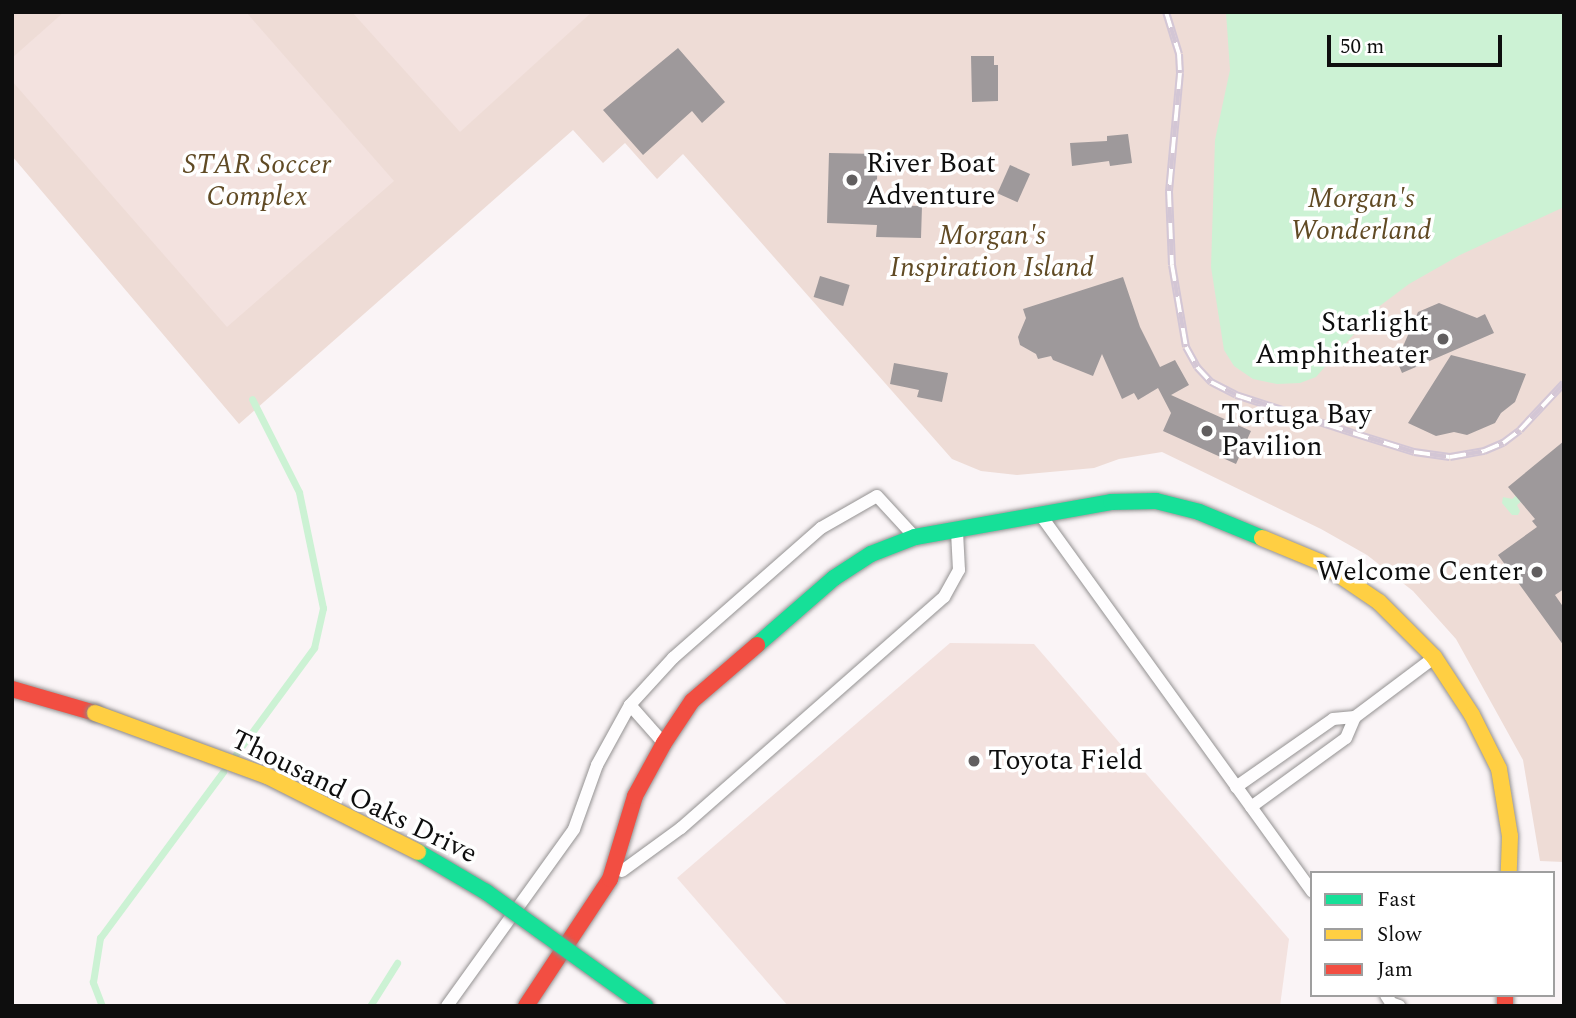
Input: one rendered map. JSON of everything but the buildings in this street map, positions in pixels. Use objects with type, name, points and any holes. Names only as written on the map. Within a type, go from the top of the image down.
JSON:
[{"type":"street","points":[[526,1006],[610,879],[635,796],[664,743],[692,701],[834,578],[871,554],[915,537],[1111,502],[1156,501],[1199,512],[1320,562],[1379,602],[1434,657],[1472,715],[1499,769],[1510,836],[1509,871]]},
{"type":"street","name":"Thousand Oaks Drive","points":[[12,689],[95,713],[267,776],[423,854],[486,892],[645,1006]]},
{"type":"lane","points":[[447,1006],[574,828],[597,765],[629,705],[673,658],[821,528],[877,496],[915,537]]},
{"type":"lane","points":[[1040,514],[1310,889]]},
{"type":"lane","points":[[610,879],[681,828],[944,597],[959,570],[957,529]]},
{"type":"lane","points":[[1251,807],[1346,738],[1355,717],[1434,657]]},
{"type":"lane","points":[[629,705],[664,743]]},
{"type":"lane","points":[[1236,787],[1333,719],[1355,717]]},
{"type":"green space","points":[[12,12],[1564,12],[1564,862],[1540,861],[1523,760],[1456,639],[1413,591],[1367,555],[1321,529],[1162,452],[1119,459],[1094,468],[1017,475],[981,471],[952,459],[683,154],[657,179],[625,143],[603,163],[573,130],[239,424],[12,156]]},
{"type":"green space","name":"STAR Soccer Complex","points":[[64,12],[246,12],[394,181],[227,327],[12,81],[12,58]]},
{"type":"green space","points":[[352,12],[592,12],[460,132]]},
{"type":"green space","name":"Toyota Field","points":[[950,643],[1034,644],[1289,939],[1280,1006],[788,1006],[677,878]]},
{"type":"shaded area","points":[[1226,12],[1564,12],[1564,207],[1460,255],[1409,284],[1377,308],[1316,377],[1300,383],[1277,384],[1253,379],[1234,366],[1224,350],[1211,267],[1215,140],[1230,70]]},
{"type":"shaded area","points":[[1564,456],[1564,466],[1517,505],[1520,511],[1518,515],[1512,515],[1502,503],[1503,497],[1512,499]]},
{"type":"waterway","points":[[236,754],[314,648],[323,608],[299,492],[252,399]]},
{"type":"waterway","points":[[102,1006],[93,982],[100,938],[223,772]]},
{"type":"waterway","points":[[370,1006],[397,963]]},
{"type":"railway","points":[[1166,12],[1179,54],[1180,73],[1169,191],[1172,265],[1186,347],[1197,367],[1211,382],[1236,395],[1353,433],[1414,452],[1450,457],[1484,451],[1503,443],[1520,430],[1564,383]]},
{"type":"traffic: fast","points":[[757,645],[834,578],[871,554],[915,537],[1111,502],[1156,501],[1199,512],[1262,538]]},
{"type":"traffic: fast","points":[[418,852],[486,892],[645,1006]]},
{"type":"traffic: slow","points":[[1262,538],[1320,562],[1379,602],[1434,657],[1472,715],[1499,769],[1510,836],[1509,871]]},
{"type":"traffic: slow","points":[[95,713],[267,776],[418,852]]},
{"type":"traffic: jam","points":[[526,1006],[610,879],[635,796],[664,743],[692,701],[757,645]]},
{"type":"traffic: jam","points":[[12,689],[95,713]]},
{"type":"traffic: jam","points":[[1505,997],[1505,1006]]},
{"type":"place","name":"River Boat Adventure","points":[[852,180]]},
{"type":"place","name":"Starlight Amphitheater","points":[[1443,339]]},
{"type":"place","name":"Tortuga Bay Pavilion","points":[[1207,431]]},
{"type":"place","name":"Welcome Center","points":[[1537,572]]},
{"type":"place","name":"Toyota Field","points":[[974,761]]},
{"type":"park label","name":"Morgan's Wonderland","points":[[1361,215]]},
{"type":"park label","name":"Morgan's Inspiration Island","points":[[992,252]]}]
